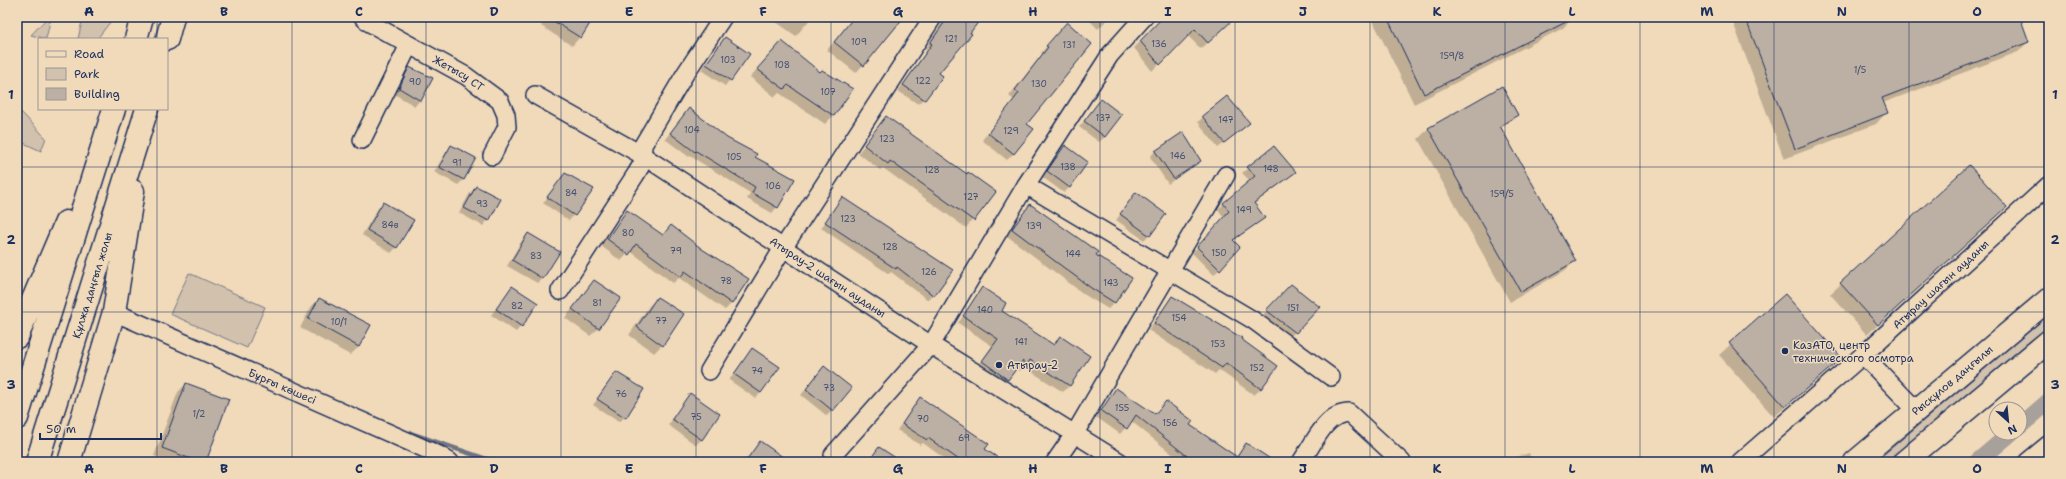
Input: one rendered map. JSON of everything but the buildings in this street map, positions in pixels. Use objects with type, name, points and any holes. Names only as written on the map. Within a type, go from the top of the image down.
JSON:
[{"type":"main road","points":[[136,38],[142,17]]},
{"type":"main road","points":[[167,38],[173,17]]},
{"type":"main road","points":[[17,337],[113,113]]},
{"type":"main road","points":[[17,418],[113,113]]},
{"type":"main road","points":[[69,462],[114,312],[145,114]]},
{"type":"main road","name":"Құлжа даңғыл жолы","points":[[36,462],[145,114]]},
{"type":"main road","name":"Рысқұлов даңғылы","points":[[1855,462],[2049,298]]},
{"type":"main road","points":[[1904,462],[2049,341]]},
{"type":"street","name":"Жетысу СТ","points":[[363,17],[368,22],[466,76],[500,100],[506,115],[507,128],[492,156]]},
{"type":"street","points":[[560,291],[642,164],[643,145],[685,74],[723,17]]},
{"type":"street","points":[[709,371],[784,248],[933,17]]},
{"type":"street","points":[[833,455],[931,345],[1026,185],[1110,55],[1144,17]]},
{"type":"street","points":[[362,140],[409,45]]},
{"type":"street","name":"Атырау-2 шағын ауданы","points":[[535,95],[642,155],[931,345],[1120,462]]},
{"type":"street","points":[[1055,462],[1075,433],[1226,175]]},
{"type":"street","points":[[1026,185],[1253,320],[1331,377]]},
{"type":"street","name":"Атырау шағын ауданы","points":[[1740,462],[1862,355],[2049,185]]},
{"type":"street","name":"Бұрғы көшесі","points":[[114,312],[439,455],[450,462]]},
{"type":"street","points":[[1862,355],[1916,410]]},
{"type":"street","points":[[1301,462],[1328,421],[1340,413],[1349,413],[1396,460]]},
{"type":"street","points":[[2027,462],[2049,444]]},
{"type":"green space","points":[[48,17],[51,17],[46,38],[31,35]]},
{"type":"green space","points":[[83,17],[114,17],[98,38],[78,38]]},
{"type":"green space","points":[[17,110],[21,112],[46,138],[41,151],[17,140]]},
{"type":"green space","points":[[189,273],[265,307],[247,348],[170,314]]},
{"type":"green space","points":[[2049,314],[2049,327],[1890,462],[1875,462]]},
{"type":"waterway","points":[[2028,419],[2049,401]]},
{"type":"waterway","points":[[410,433],[495,462]]},
{"type":"waterway","points":[[1977,462],[2002,441]]},
{"type":"place","name":"КазАТО, центр технического осмотра","points":[[1785,351]]},
{"type":"place","name":"Атырау-2","points":[[999,365]]}]
